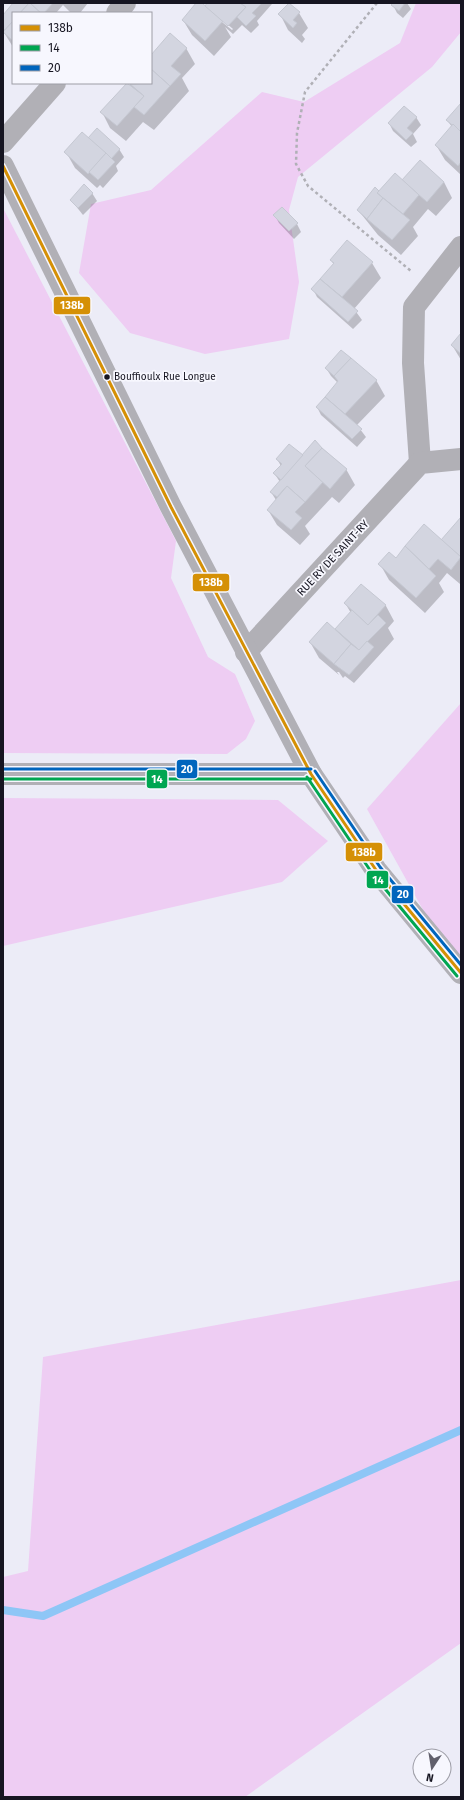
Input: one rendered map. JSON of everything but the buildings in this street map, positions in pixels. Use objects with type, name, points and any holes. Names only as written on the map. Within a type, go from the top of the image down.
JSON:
[{"type":"street","points":[[117,12],[125,3]]},
{"type":"street","points":[[3,142],[54,84]]},
{"type":"street","points":[[3,166],[171,507],[311,774],[376,870],[461,973]]},
{"type":"street","points":[[461,248],[414,307],[413,363],[420,463],[461,459]]},
{"type":"street","name":"RUE RY DE SAINT-RY","points":[[246,652],[420,463]]},
{"type":"street","points":[[3,774],[311,774]]},
{"type":"path","points":[[377,3],[305,92],[298,133],[296,164],[308,186],[430,287]]},
{"type":"shaded area","points":[[416,3],[461,3],[461,32],[432,67],[298,177],[289,210],[299,282],[289,339],[205,354],[130,333],[79,273],[91,204],[151,190],[262,92],[304,102],[400,43]]},
{"type":"shaded area","points":[[3,208],[176,541],[171,578],[208,657],[235,674],[255,721],[246,739],[227,754],[3,753]]},
{"type":"shaded area","points":[[461,703],[461,970],[452,962],[367,809]]},
{"type":"shaded area","points":[[3,798],[278,800],[328,841],[282,882],[3,946]]},
{"type":"shaded area","points":[[461,1280],[461,1643],[245,1797],[3,1797],[3,1577],[28,1571],[43,1357]]},
{"type":"waterway","points":[[3,1610],[43,1616],[461,1430]]},
{"type":"transit line","name":"138b","points":[[3,166],[171,507],[311,774],[376,870],[461,973]]},
{"type":"transit line","name":"20","points":[[3,769],[311,769]]},
{"type":"transit line","name":"20","points":[[315,771],[380,867],[461,965]]},
{"type":"transit line","name":"14","points":[[307,777],[372,873],[457,976]]},
{"type":"transit line","name":"14","points":[[3,779],[311,779]]},
{"type":"place","name":"Bouffioulx Rue Longue","points":[[107,377]]}]
